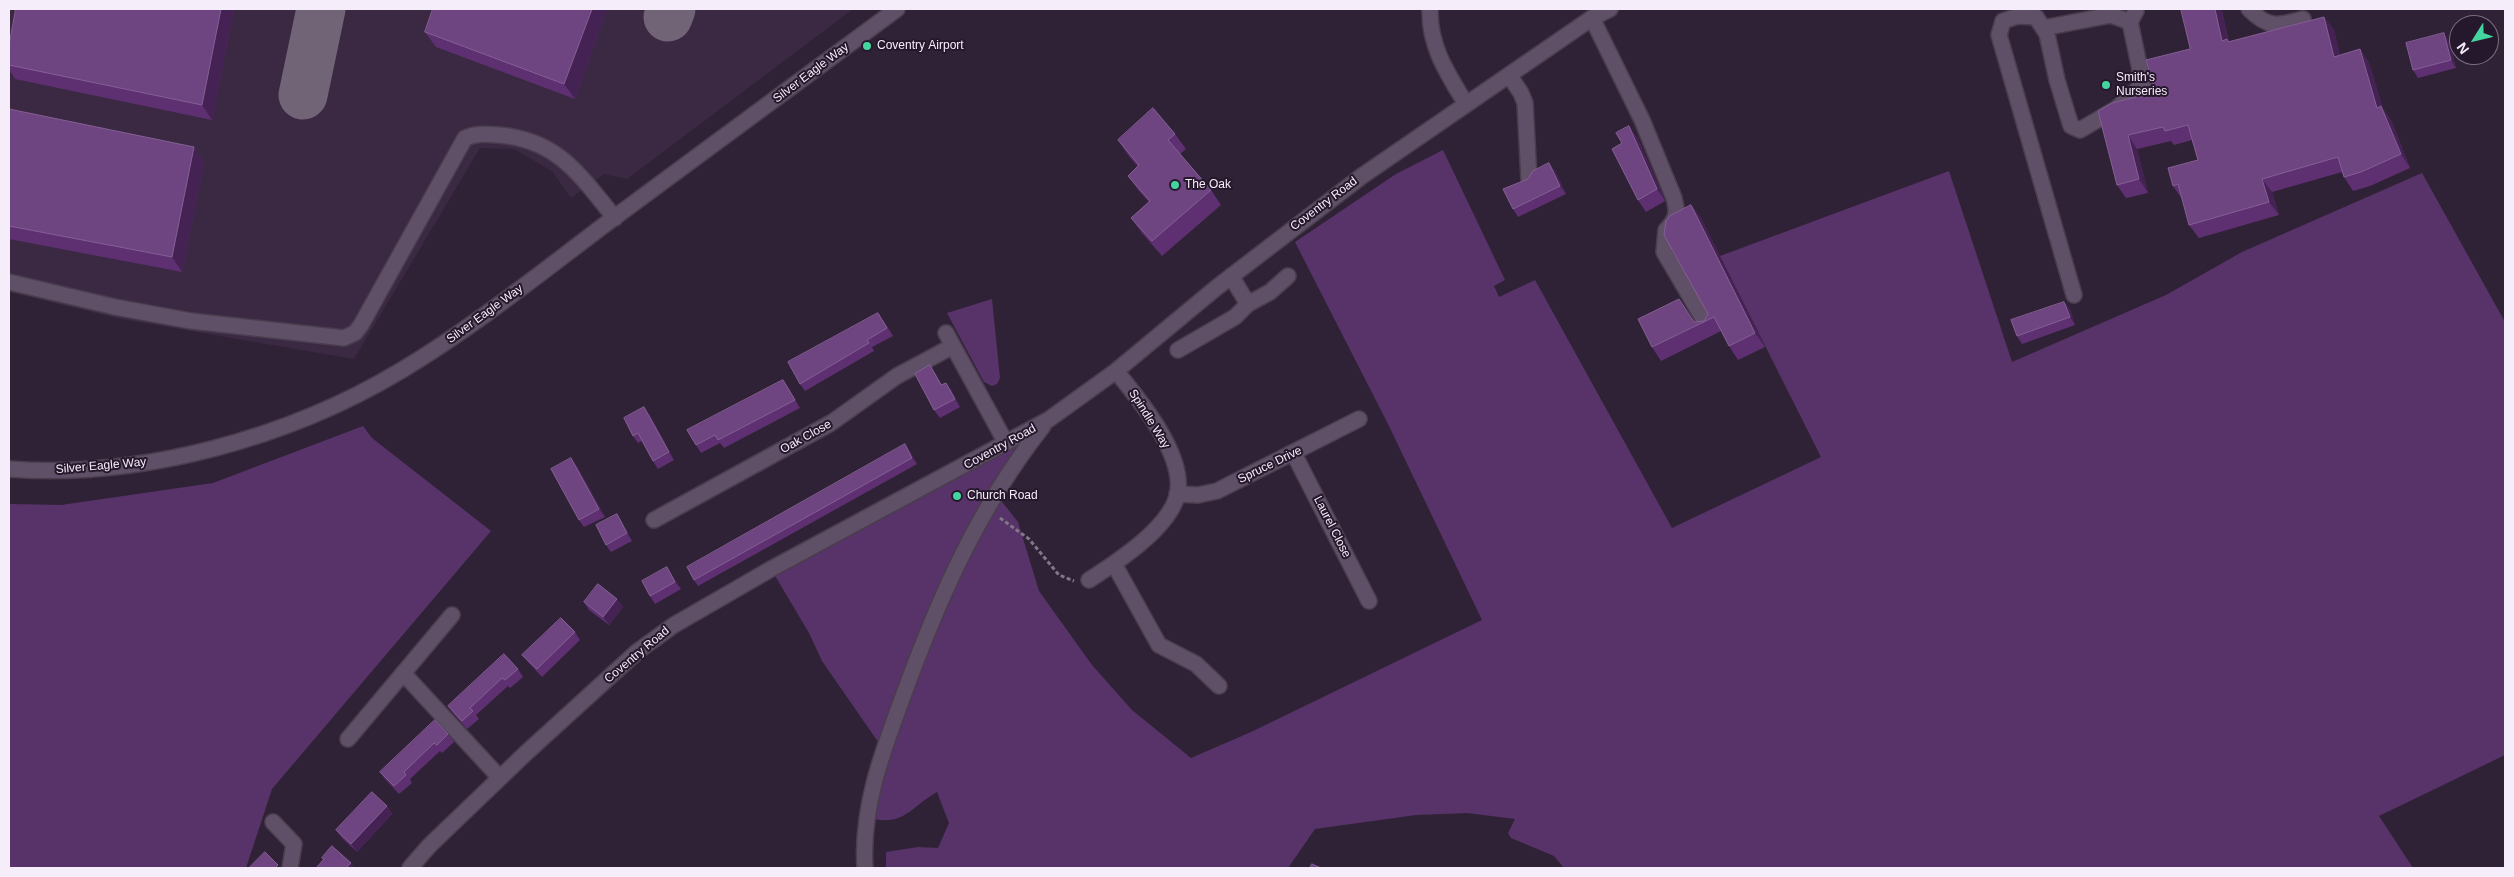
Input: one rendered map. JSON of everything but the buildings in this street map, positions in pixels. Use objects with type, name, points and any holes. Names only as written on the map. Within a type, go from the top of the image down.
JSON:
[{"type":"street","name":"Silver Eagle Way","points":[[9,469],[72,470],[134,464],[183,456],[241,441],[295,423],[341,403],[438,348],[896,9]]},
{"type":"street","points":[[1430,9],[1429,27],[1434,47],[1466,104]]},
{"type":"street","name":"Coventry Road","points":[[410,868],[500,778],[638,651],[674,625],[771,569],[1048,420],[1116,371],[1231,276],[1362,176],[1592,18],[1610,9]]},
{"type":"street","points":[[2121,9],[2137,13]]},
{"type":"street","points":[[2249,9],[2263,22],[2278,26],[2304,19]]},
{"type":"street","points":[[2074,295],[1999,35],[2003,20],[2018,16],[2036,17],[2047,34],[2057,80],[2071,126],[2080,130],[2109,114],[2143,84],[2137,13]]},
{"type":"street","points":[[2043,28],[2112,15],[2137,13]]},
{"type":"street","points":[[1592,18],[1642,120],[1674,198],[1678,211],[1674,222],[1666,230],[1664,252],[1708,326]]},
{"type":"street","points":[[1508,75],[1522,94],[1525,103],[1529,179]]},
{"type":"street","points":[[9,282],[106,305],[191,321],[344,338],[355,333],[362,325],[465,138],[476,133],[520,137],[544,145],[570,164],[614,218]]},
{"type":"street","points":[[1231,276],[1248,304]]},
{"type":"street","points":[[1178,350],[1235,317],[1248,304],[1270,292],[1288,276]]},
{"type":"street","name":"Oak Close","points":[[654,520],[831,423],[950,340],[1006,443]]},
{"type":"street","name":"Spindle Way","points":[[1116,371],[1140,400],[1169,450],[1177,473],[1177,494]]},
{"type":"street","name":"Spruce Drive","points":[[1177,494],[1198,495],[1217,491],[1294,454],[1359,419]]},
{"type":"street","points":[[865,868],[866,816],[884,749],[933,617],[956,563],[986,508],[1013,465],[1048,420]]},
{"type":"street","name":"Laurel Close","points":[[1294,454],[1370,601]]},
{"type":"street","points":[[1089,580],[1114,564],[1162,521],[1177,494]]},
{"type":"street","points":[[1114,564],[1159,645],[1196,664],[1219,686]]},
{"type":"street","points":[[348,739],[452,615]]},
{"type":"street","points":[[403,673],[500,778]]},
{"type":"street","points":[[274,822],[294,844],[290,868]]},
{"type":"path","points":[[986,508],[1029,539],[1059,575],[1068,580],[1080,582],[1089,580]]},
{"type":"shaded area","points":[[9,9],[853,9],[627,179],[604,174],[571,198],[552,171],[514,149],[480,148],[354,359],[121,319],[9,292]]},
{"type":"shaded area","points":[[1443,150],[1505,280],[1494,286],[1499,297],[1535,280],[1672,528],[1821,457],[1720,256],[1949,171],[2012,362],[2166,295],[2242,252],[2422,173],[2505,322],[2505,755],[2379,816],[2413,868],[1564,868],[1554,856],[1511,838],[1508,833],[1515,819],[1467,813],[1416,815],[1315,829],[1288,868],[886,868],[886,852],[918,847],[938,848],[949,823],[937,792],[898,818],[879,820],[866,817],[883,749],[822,661],[809,633],[771,569],[1048,420],[995,493],[1018,522],[1039,591],[1092,665],[1132,710],[1191,758],[1251,732],[1482,620],[1388,424],[1295,242],[1396,174]]},
{"type":"shaded area","points":[[992,299],[1000,378],[997,384],[992,386],[984,382],[947,313]]},
{"type":"shaded area","points":[[363,426],[372,438],[491,531],[272,789],[246,868],[9,868],[9,504],[61,505],[213,483]]},
{"type":"taxiway","points":[[303,95],[321,9]]},
{"type":"taxiway","points":[[668,17],[671,9]]},
{"type":"place","name":"Coventry Airport","points":[[867,46]]},
{"type":"place","name":"Smith's Nurseries","points":[[2106,85]]},
{"type":"place","name":"The Oak","points":[[1175,185]]},
{"type":"place","name":"Church Road","points":[[957,496]]}]
